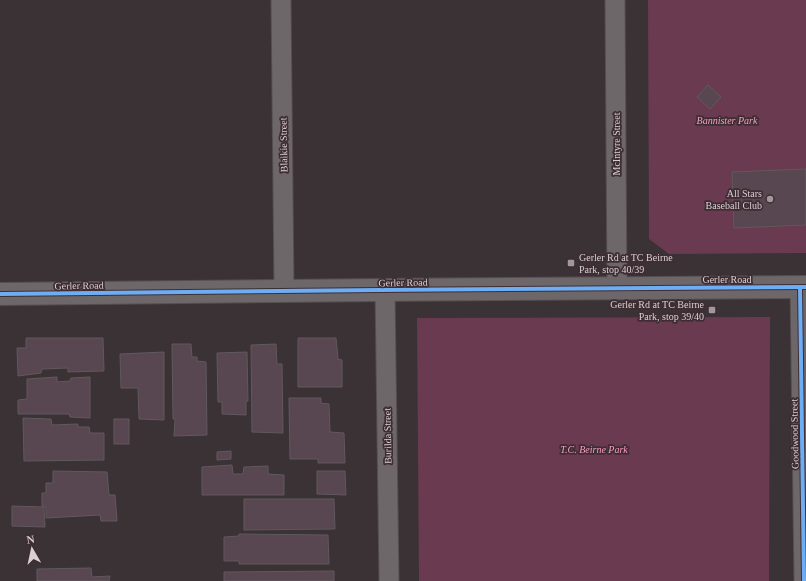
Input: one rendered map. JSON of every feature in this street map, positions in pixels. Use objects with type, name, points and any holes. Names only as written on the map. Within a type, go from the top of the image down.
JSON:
[{"type":"street","name":"Blaikie Street","points":[[281,0],[284,290]]},
{"type":"street","name":"McIntyre Street","points":[[615,0],[617,288]]},
{"type":"street","name":"Gerler Road","points":[[0,294],[284,290],[803,287]]},
{"type":"street","name":"Goodwood Street","points":[[803,287],[804,581]]},
{"type":"street","name":"Burilda Street","points":[[385,290],[388,581]]},
{"type":"green space","name":"Bannister Park","points":[[648,0],[806,0],[806,253],[669,254],[649,239]]},
{"type":"green space","name":"T.C. Beirne Park","points":[[770,317],[769,581],[419,581],[417,318]]},
{"type":"building","points":[[708,85],[721,97],[710,109],[697,97]]},
{"type":"building","name":"All Stars Baseball Club","points":[[806,169],[806,225],[734,228],[732,172]]},
{"type":"building","points":[[26,338],[103,338],[104,371],[68,372],[68,368],[42,369],[41,373],[18,376],[17,348],[26,348]]},
{"type":"building","points":[[298,338],[336,338],[338,359],[342,360],[342,387],[298,387]]},
{"type":"building","points":[[172,344],[191,344],[192,357],[197,357],[197,361],[206,362],[207,435],[174,436],[175,419],[173,419]]},
{"type":"building","points":[[276,344],[277,364],[282,364],[283,433],[252,432],[251,345]]},
{"type":"building","points":[[164,352],[164,420],[139,419],[138,388],[121,388],[120,354]]},
{"type":"building","points":[[247,352],[248,401],[246,401],[246,415],[222,414],[222,402],[218,402],[217,353]]},
{"type":"building","points":[[57,377],[57,382],[70,381],[71,378],[90,377],[90,418],[70,417],[69,414],[18,414],[18,400],[27,399],[27,379]]},
{"type":"building","points":[[289,398],[321,398],[321,403],[329,404],[330,432],[344,433],[345,463],[318,463],[318,459],[290,459]]},
{"type":"building","points":[[23,418],[51,419],[52,425],[78,424],[78,427],[89,427],[90,433],[104,433],[104,460],[24,461]]},
{"type":"building","points":[[114,419],[129,419],[129,444],[114,444]]},
{"type":"building","points":[[231,451],[231,459],[217,460],[217,452]]},
{"type":"building","points":[[232,465],[233,474],[243,474],[244,467],[268,466],[268,474],[284,475],[284,495],[202,495],[202,467]]},
{"type":"building","points":[[53,471],[107,472],[109,495],[115,495],[117,521],[101,521],[100,515],[46,518],[46,507],[42,506],[42,493],[46,493],[46,483],[53,483]]},
{"type":"building","points":[[317,471],[345,471],[346,495],[317,494]]},
{"type":"building","points":[[244,499],[334,499],[335,529],[244,530]]},
{"type":"building","points":[[12,506],[44,507],[45,527],[12,526]]},
{"type":"building","points":[[239,534],[328,535],[329,564],[239,564],[239,561],[224,561],[224,537],[239,536]]},
{"type":"building","points":[[91,568],[92,577],[110,576],[109,581],[37,581],[37,569]]},
{"type":"building","points":[[334,571],[334,581],[224,581],[224,572]]},
{"type":"cycle path","points":[[800,287],[804,581]]},
{"type":"cycle path","points":[[0,294],[806,287]]},
{"type":"place","name":"All Stars Baseball Club","points":[[770,199]]},
{"type":"place","name":"Gerler Rd at TC Beirne Park, stop 40/39","points":[[571,263]]},
{"type":"place","name":"Gerler Rd at TC Beirne Park, stop 39/40","points":[[712,310]]}]
